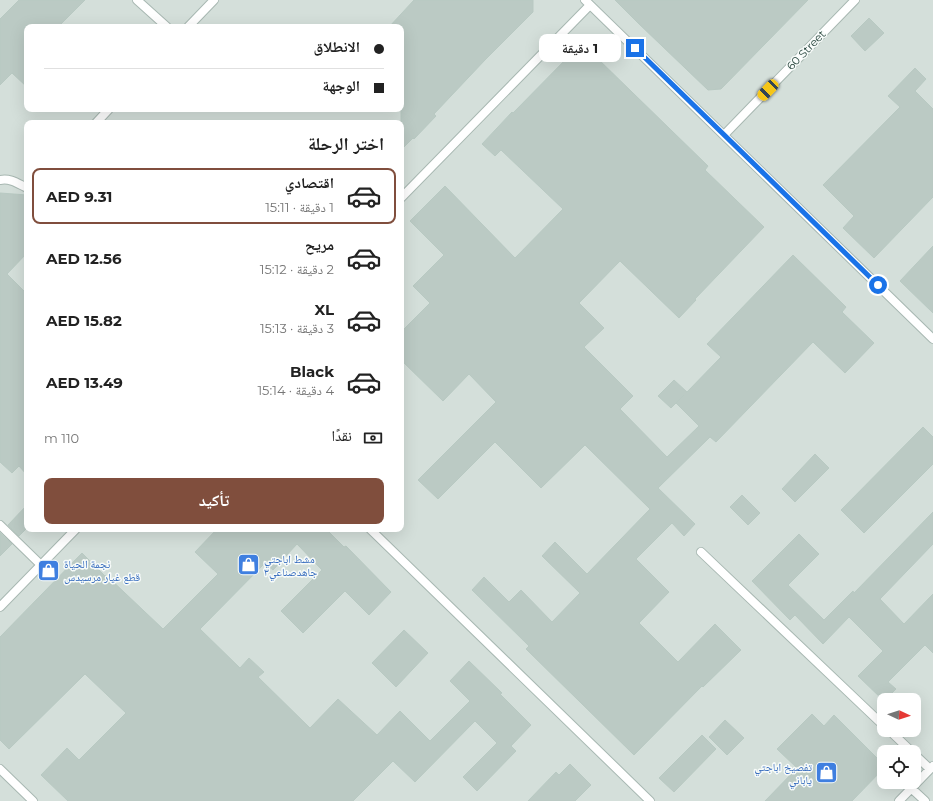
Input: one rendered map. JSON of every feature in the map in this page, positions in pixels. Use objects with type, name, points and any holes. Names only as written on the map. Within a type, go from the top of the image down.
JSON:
[{"type":"lane","points":[[138,0],[164,24]]},
{"type":"lane","points":[[191,24],[214,0]]},
{"type":"lane","name":"60 Street","points":[[724,135],[855,0]]},
{"type":"lane","points":[[404,195],[588,3],[933,339]]},
{"type":"lane","points":[[99,120],[106,112]]},
{"type":"lane","points":[[0,180],[4,179],[12,181],[24,187]]},
{"type":"lane","points":[[0,525],[41,565]]},
{"type":"lane","points":[[0,607],[73,532]]},
{"type":"lane","points":[[373,532],[650,801]]},
{"type":"lane","points":[[701,552],[877,719]]},
{"type":"lane","points":[[896,737],[905,745]]},
{"type":"lane","points":[[921,759],[932,768],[921,779]]},
{"type":"lane","points":[[0,769],[33,801]]},
{"type":"lane","points":[[899,801],[911,789]]},
{"type":"lane","points":[[913,789],[925,801]]},
{"type":"shaded area","points":[[0,0],[933,0],[933,801],[0,801]]},
{"type":"building","points":[[19,0],[85,0],[61,24],[24,24],[24,84],[12,73],[0,85],[0,19]]},
{"type":"building","points":[[414,0],[533,0],[533,12],[434,114],[436,116],[414,139],[413,138],[404,147],[404,120],[401,120],[401,112],[404,112],[404,24],[392,24]]},
{"type":"building","points":[[615,0],[808,0],[721,89],[708,90]]},
{"type":"building","points":[[869,18],[884,33],[865,51],[851,36]]},
{"type":"building","points":[[570,55],[595,56],[708,166],[705,170],[764,227],[695,299],[696,300],[679,318],[620,261],[579,303],[604,328],[584,347],[633,396],[620,409],[667,457],[699,426],[676,403],[671,408],[658,396],[674,380],[687,392],[721,357],[707,344],[793,255],[846,307],[842,312],[874,343],[845,373],[813,342],[716,442],[710,437],[658,488],[695,524],[684,536],[672,523],[636,559],[669,592],[639,623],[678,662],[715,624],[741,650],[703,687],[702,686],[634,755],[526,649],[529,646],[472,590],[484,577],[509,602],[521,590],[552,622],[580,593],[542,556],[555,542],[587,574],[650,509],[585,445],[541,488],[495,442],[438,499],[418,480],[496,402],[469,374],[443,401],[404,363],[404,329],[430,303],[413,286],[444,255],[410,221],[445,186],[515,258],[563,209],[501,150],[495,156],[482,144],[512,112],[513,113]]},
{"type":"building","points":[[915,68],[926,79],[915,91],[933,109],[933,197],[874,258],[843,228],[854,216],[823,185],[900,107],[888,96]]},
{"type":"building","points":[[0,193],[24,195],[24,256],[7,274],[24,291],[24,472],[19,466],[12,473],[0,462]]},
{"type":"building","points":[[933,246],[933,313],[900,281]]},
{"type":"building","points":[[923,427],[933,437],[933,464],[864,533],[841,510]]},
{"type":"building","points":[[815,454],[829,468],[795,502],[782,489]]},
{"type":"building","points":[[742,495],[760,513],[748,525],[730,507]]},
{"type":"building","points":[[24,508],[24,531],[19,536],[8,525]]},
{"type":"building","points":[[933,512],[933,544],[880,599],[904,624],[933,594],[933,653],[925,645],[888,682],[896,689],[892,693],[877,693],[877,694],[858,676],[883,651],[849,617],[823,644],[795,615],[790,620],[752,581],[799,534],[819,554],[788,585],[824,620],[853,591],[854,593]]},
{"type":"building","points":[[214,532],[329,532],[344,547],[346,546],[391,592],[369,615],[345,591],[303,633],[281,611],[322,570],[297,544],[273,570],[265,563],[200,629],[240,668],[249,658],[264,672],[258,677],[310,728],[338,699],[377,735],[400,711],[430,741],[470,701],[450,681],[469,661],[502,693],[500,694],[531,725],[511,746],[516,751],[477,791],[463,777],[497,743],[475,721],[415,782],[393,761],[353,801],[68,801],[41,775],[67,748],[79,760],[126,713],[85,674],[9,749],[0,740],[0,637],[82,553],[163,629],[218,574],[195,552]]},
{"type":"building","points":[[0,533],[12,544],[0,556]]},
{"type":"building","points":[[404,630],[428,653],[396,687],[372,663]]},
{"type":"building","points":[[812,714],[824,726],[834,715],[877,758],[877,775],[852,801],[765,801],[797,768],[777,749]]},
{"type":"building","points":[[725,720],[744,738],[727,755],[709,737]]},
{"type":"building","points":[[702,735],[716,749],[674,792],[659,778]]},
{"type":"building","points":[[570,764],[591,785],[575,801],[528,801],[556,772],[559,775]]},
{"type":"place","name":"مشط اباجتي جاهدصناعي٣","points":[[249,565]]},
{"type":"place","name":"نجمة الحياة قطع غيار مرسيدس","points":[[48,570]]},
{"type":"place","name":"تفصيخ اباجتي ياباني","points":[[827,773]]},
{"type":"route","points":[[635,48],[878,285]]}]
